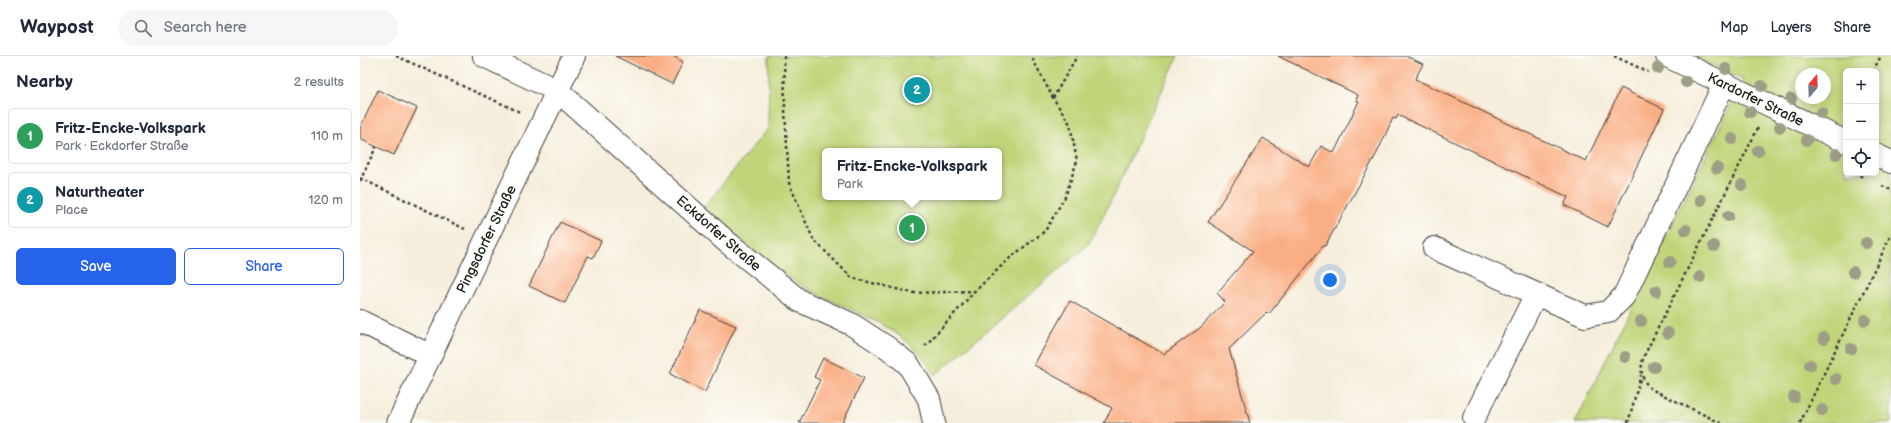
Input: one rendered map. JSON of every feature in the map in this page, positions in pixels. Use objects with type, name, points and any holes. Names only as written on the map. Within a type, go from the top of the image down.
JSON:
[{"type":"street","name":"Eckdorfer Straße","points":[[484,56],[558,91],[727,242],[800,301],[851,324],[888,348],[908,364],[929,399],[934,423]]},
{"type":"street","name":"Pingsdorfer Straße","points":[[398,423],[429,355],[574,56]]},
{"type":"street","name":"Kardorfer Straße","points":[[1667,56],[1843,141]]},
{"type":"street","points":[[1434,248],[1585,316],[1608,312],[1624,296],[1724,84]]},
{"type":"street","points":[[1879,156],[1891,162]]},
{"type":"street","points":[[1474,418],[1536,294]]},
{"type":"street","points":[[360,321],[429,355]]},
{"type":"path","points":[[396,56],[542,123]]},
{"type":"path","points":[[784,56],[789,183],[812,239],[852,278],[913,293],[975,291]]},
{"type":"path","points":[[908,364],[975,291],[1011,257],[1045,231],[1065,197],[1077,161],[1070,124],[1053,98],[1031,56]]},
{"type":"path","points":[[1053,98],[1078,56]]},
{"type":"path","points":[[1875,68],[1881,56]]},
{"type":"path","points":[[1628,423],[1641,375],[1643,358],[1758,128]]},
{"type":"path","points":[[376,147],[360,179],[486,239]]},
{"type":"path","points":[[1800,423],[1891,235]]},
{"type":"path","points":[[1641,375],[1645,383],[1651,389],[1721,423]]},
{"type":"green space","points":[[769,56],[1178,56],[1106,211],[1088,245],[935,375],[914,349],[894,332],[866,316],[821,296],[793,280],[758,255],[704,207],[768,128]]},
{"type":"green space","points":[[1695,56],[1891,56],[1891,423],[1575,423],[1743,80]]},
{"type":"building","points":[[615,56],[673,56],[683,62],[672,84]]},
{"type":"building","points":[[1278,56],[1406,56],[1423,64],[1415,79],[1586,161],[1621,88],[1664,109],[1608,227],[1564,205],[1568,197],[1398,115],[1396,119],[1393,118],[1377,153],[1325,246],[1324,245],[1269,314],[1267,312],[1229,349],[1250,423],[1104,423],[1112,408],[1034,365],[1070,301],[1164,354],[1201,327],[1225,302],[1217,293],[1253,251],[1208,222],[1263,138],[1309,167],[1321,146],[1334,153],[1359,101],[1356,100],[1358,95]]},
{"type":"building","points":[[378,90],[417,108],[394,155],[360,139],[360,128]]},
{"type":"building","points":[[560,222],[601,241],[593,258],[588,256],[565,303],[529,286]]},
{"type":"building","points":[[700,310],[736,326],[705,392],[670,374]]},
{"type":"building","points":[[823,358],[864,378],[842,423],[799,423],[820,380],[814,377]]},
{"type":"place","name":"Naturtheater","points":[[917,90]]},
{"type":"place","name":"Fritz-Encke-Volkspark","points":[[912,228]]}]
